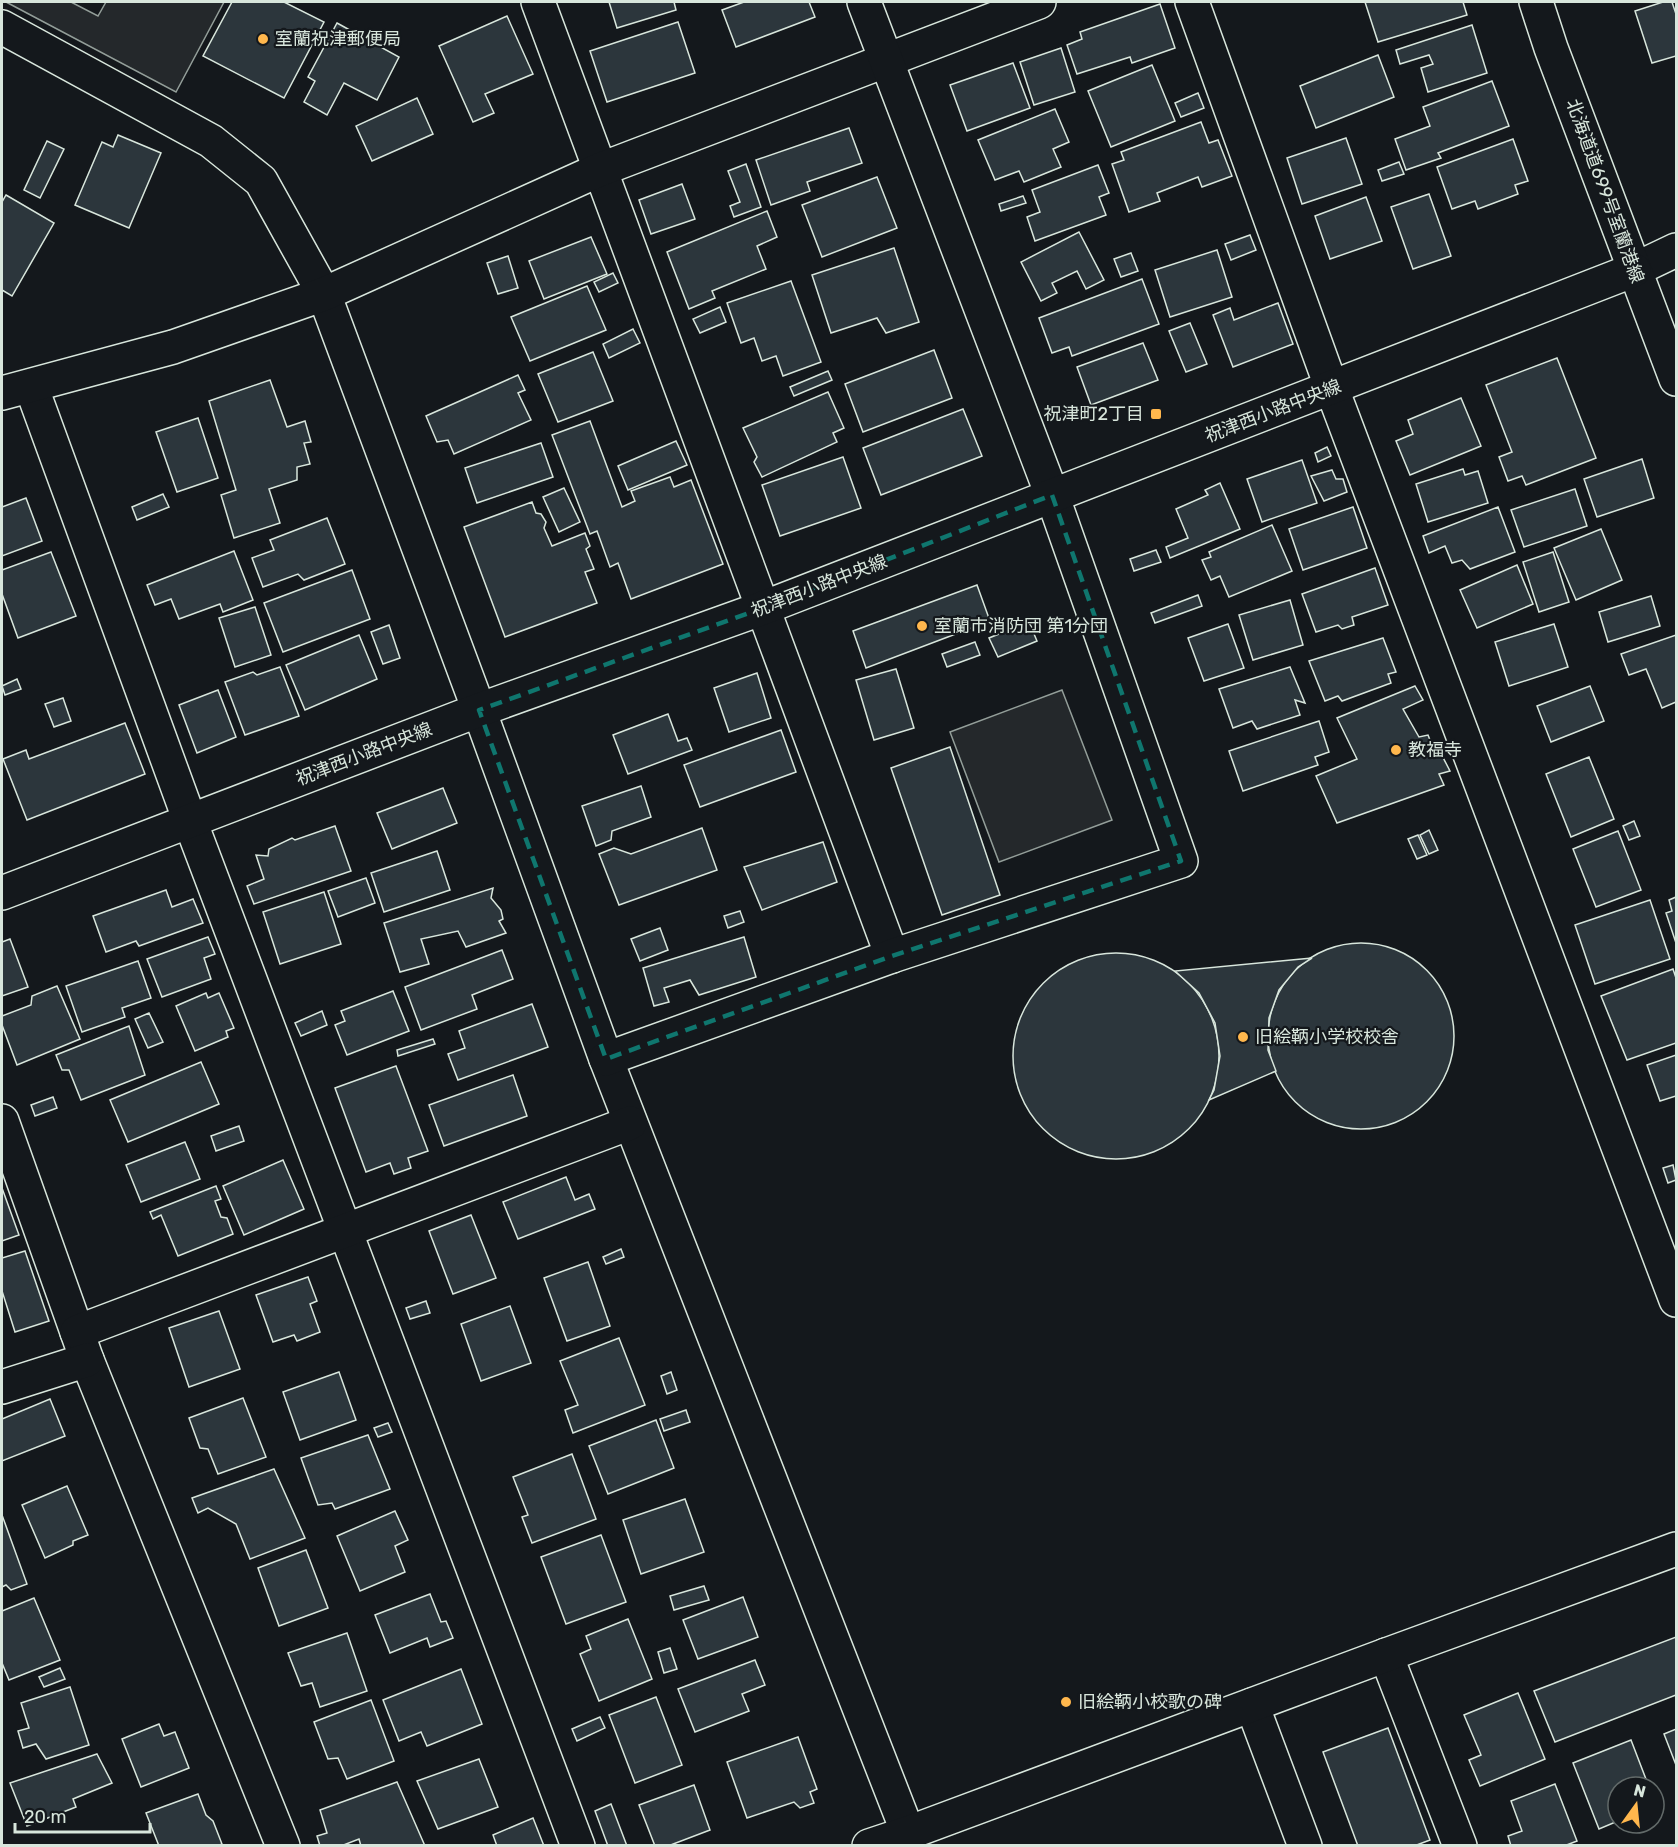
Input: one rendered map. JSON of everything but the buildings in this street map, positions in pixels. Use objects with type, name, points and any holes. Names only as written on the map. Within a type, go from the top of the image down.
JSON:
[{"type":"street","points":[[538,2],[892,956]]},
{"type":"street","points":[[606,1059],[892,956],[1181,861],[1052,495],[864,2]]},
{"type":"street","points":[[578,1845],[190,821],[16,389],[173,347],[324,294],[599,171],[1039,2]]},
{"type":"street","points":[[1192,2],[1332,389],[1677,1300]]},
{"type":"street","name":"北海道道699号室蘭港線","points":[[1536,2],[1634,270],[1677,379]]},
{"type":"street","points":[[2,27],[211,141],[261,181],[324,294],[630,1123],[908,1833]]},
{"type":"street","name":"祝津西小路中央線","points":[[2,892],[479,710],[763,608],[1332,389],[1634,270],[1677,250]]},
{"type":"street","points":[[2,1121],[82,1346],[283,1845]]},
{"type":"street","points":[[2,1387],[82,1346],[345,1231],[630,1123]]},
{"type":"street","points":[[869,1845],[908,1833],[1386,1654],[1677,1549]]},
{"type":"street","points":[[1386,1654],[1460,1845]]},
{"type":"street","points":[[1252,1705],[1305,1845]]},
{"type":"highlighted area","points":[[1052,495],[1181,861],[892,956],[606,1059],[479,710],[763,608]]},
{"type":"shaded area","points":[[6,2],[71,2],[98,16],[106,2],[224,2],[176,92]]},
{"type":"shaded area","points":[[1062,690],[1112,820],[999,862],[950,732]]},
{"type":"place","name":"室蘭祝津郵便局","points":[[263,39]]},
{"type":"place","name":"祝津町2丁目","points":[[1156,414]]},
{"type":"place","name":"室蘭市消防団 第1分団","points":[[922,626]]},
{"type":"place","name":"教福寺","points":[[1396,750]]},
{"type":"place","name":"旧絵鞆小学校校舎","points":[[1243,1037]]},
{"type":"place","name":"旧絵鞆小校歌の碑","points":[[1066,1702]]}]
